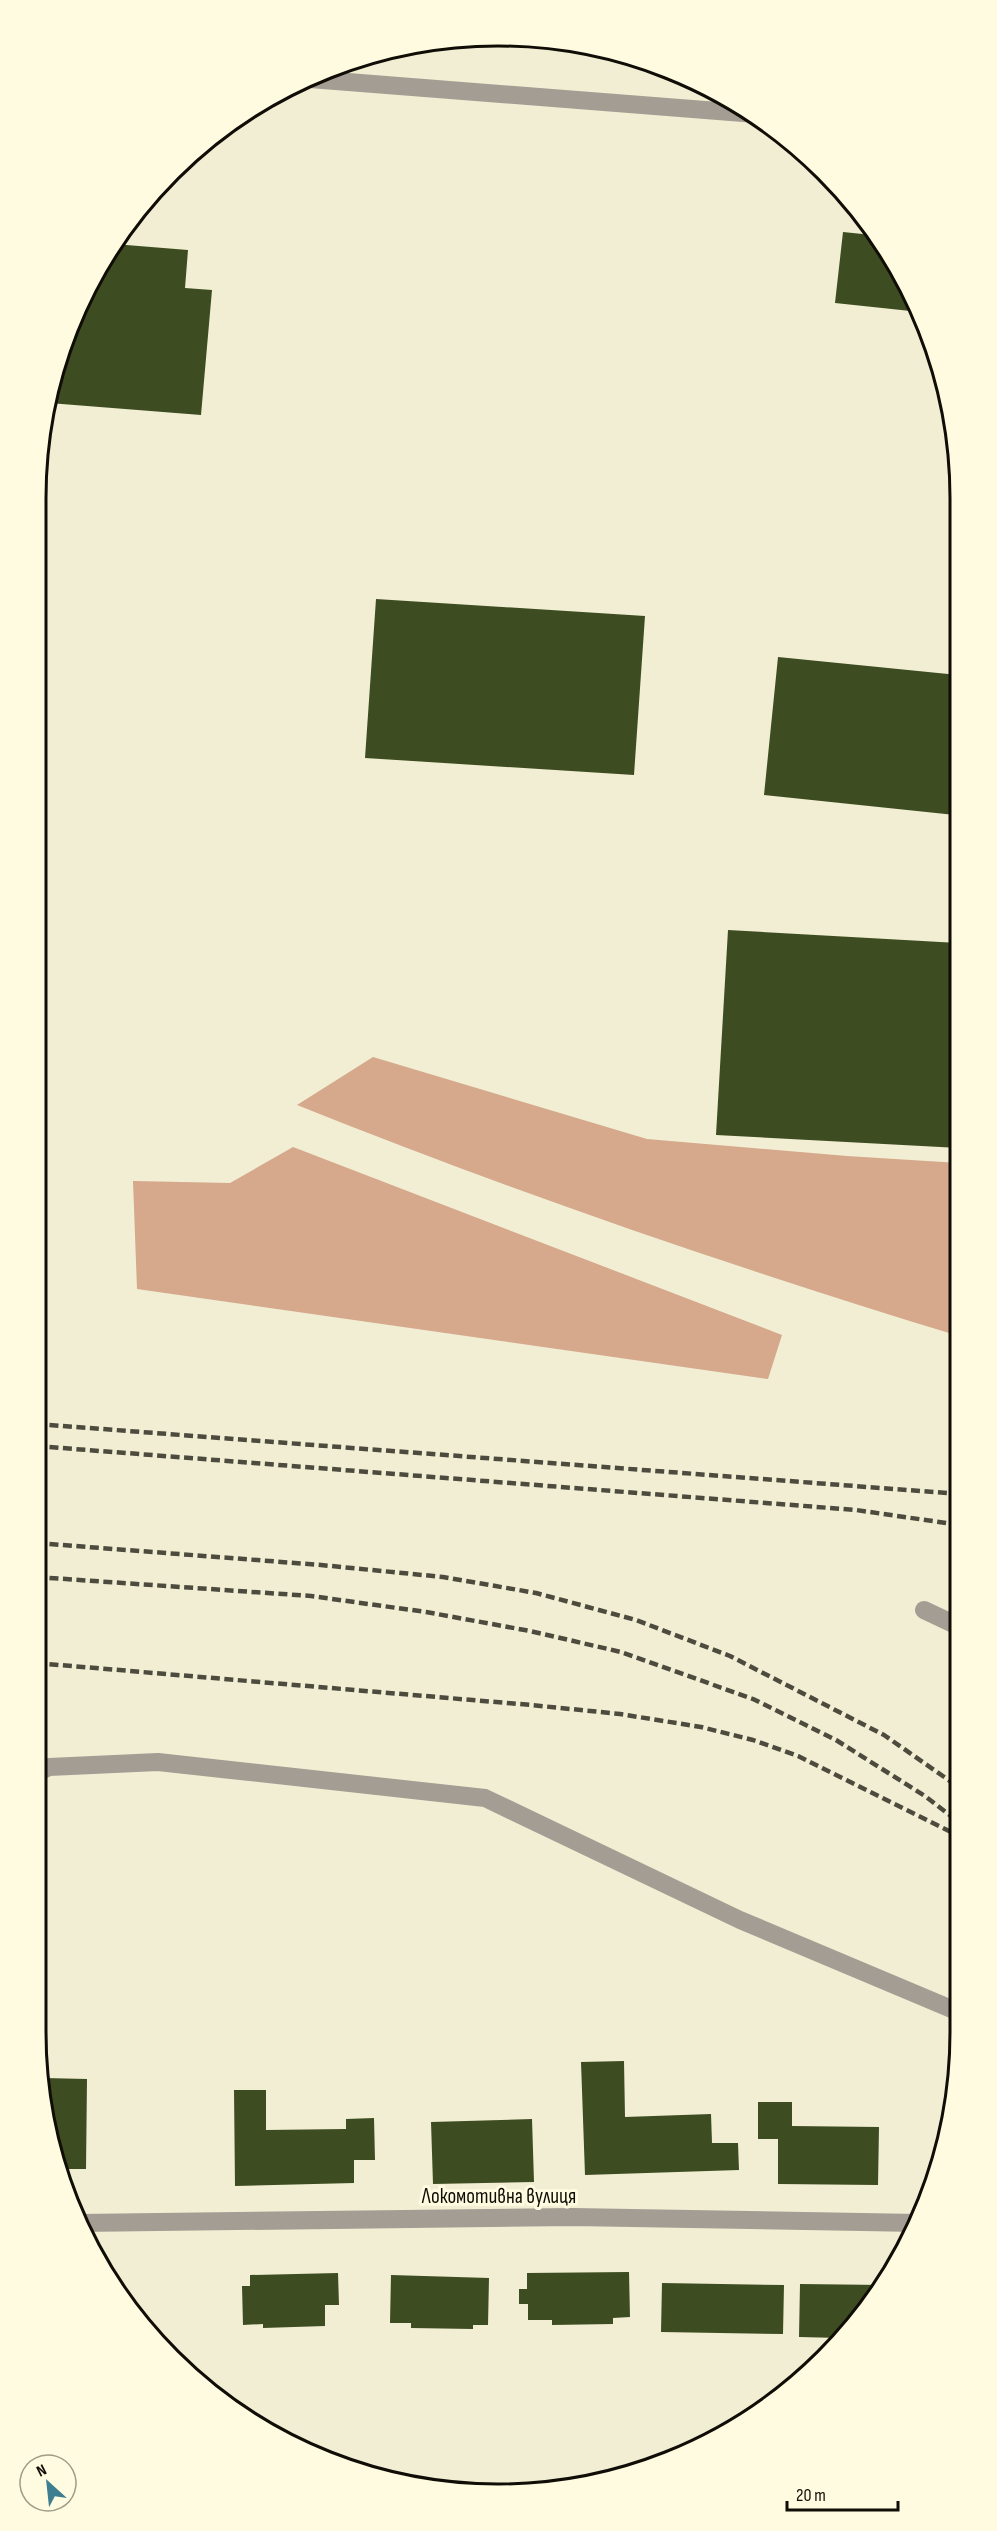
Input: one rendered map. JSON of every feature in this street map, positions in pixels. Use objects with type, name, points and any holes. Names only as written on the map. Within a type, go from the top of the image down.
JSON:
[{"type":"street","points":[[328,80],[732,112]]},
{"type":"street","points":[[924,1610],[950,1622]]},
{"type":"street","points":[[46,1768],[158,1762],[485,1798],[740,1920],[950,2008]]},
{"type":"street","name":"Локомотивна вулиця","points":[[89,2223],[573,2217],[908,2223]]},
{"type":"shaded area","points":[[373,1057],[647,1139],[950,1162],[950,1333],[626,1228],[297,1105]]},
{"type":"shaded area","points":[[293,1147],[782,1335],[768,1379],[137,1289],[133,1181],[230,1183]]},
{"type":"building","points":[[843,232],[865,234],[890,272],[909,311],[835,303]]},
{"type":"building","points":[[125,245],[188,250],[185,288],[212,290],[201,415],[57,404],[70,353],[81,326],[107,272]]},
{"type":"building","points":[[376,599],[645,616],[634,775],[365,758]]},
{"type":"building","points":[[778,657],[950,674],[950,814],[764,795]]},
{"type":"building","points":[[728,930],[950,943],[950,1148],[716,1135]]},
{"type":"building","points":[[624,2061],[625,2117],[711,2114],[712,2143],[738,2143],[739,2170],[585,2175],[581,2062]]},
{"type":"building","points":[[49,2078],[87,2079],[86,2169],[68,2169],[55,2121]]},
{"type":"building","points":[[234,2090],[266,2090],[266,2130],[346,2129],[346,2119],[374,2118],[375,2160],[354,2160],[354,2183],[235,2186]]},
{"type":"building","points":[[758,2102],[792,2102],[792,2126],[879,2127],[878,2185],[778,2184],[778,2139],[758,2139]]},
{"type":"building","points":[[532,2119],[534,2182],[433,2184],[431,2122]]},
{"type":"building","points":[[629,2272],[630,2317],[613,2318],[613,2324],[552,2325],[552,2320],[528,2320],[528,2304],[519,2304],[519,2289],[527,2289],[527,2273]]},
{"type":"building","points":[[338,2273],[339,2305],[325,2305],[325,2326],[263,2328],[263,2324],[243,2325],[242,2286],[250,2286],[250,2275]]},
{"type":"building","points":[[391,2275],[489,2278],[488,2325],[473,2325],[473,2329],[411,2328],[411,2323],[390,2323]]},
{"type":"building","points":[[662,2283],[784,2285],[783,2334],[661,2332]]},
{"type":"building","points":[[800,2284],[873,2285],[832,2338],[799,2337]]},
{"type":"railway","points":[[46,1425],[950,1493]]},
{"type":"railway","points":[[46,1447],[856,1510],[950,1524]]},
{"type":"railway","points":[[46,1544],[443,1577],[536,1593],[636,1620],[730,1656],[884,1735],[950,1781]]},
{"type":"railway","points":[[46,1578],[311,1596],[426,1612],[530,1631],[621,1652],[753,1699],[836,1740],[925,1796],[950,1815]]},
{"type":"railway","points":[[46,1664],[531,1705],[620,1714],[701,1727],[753,1740],[798,1756],[950,1832]]}]
